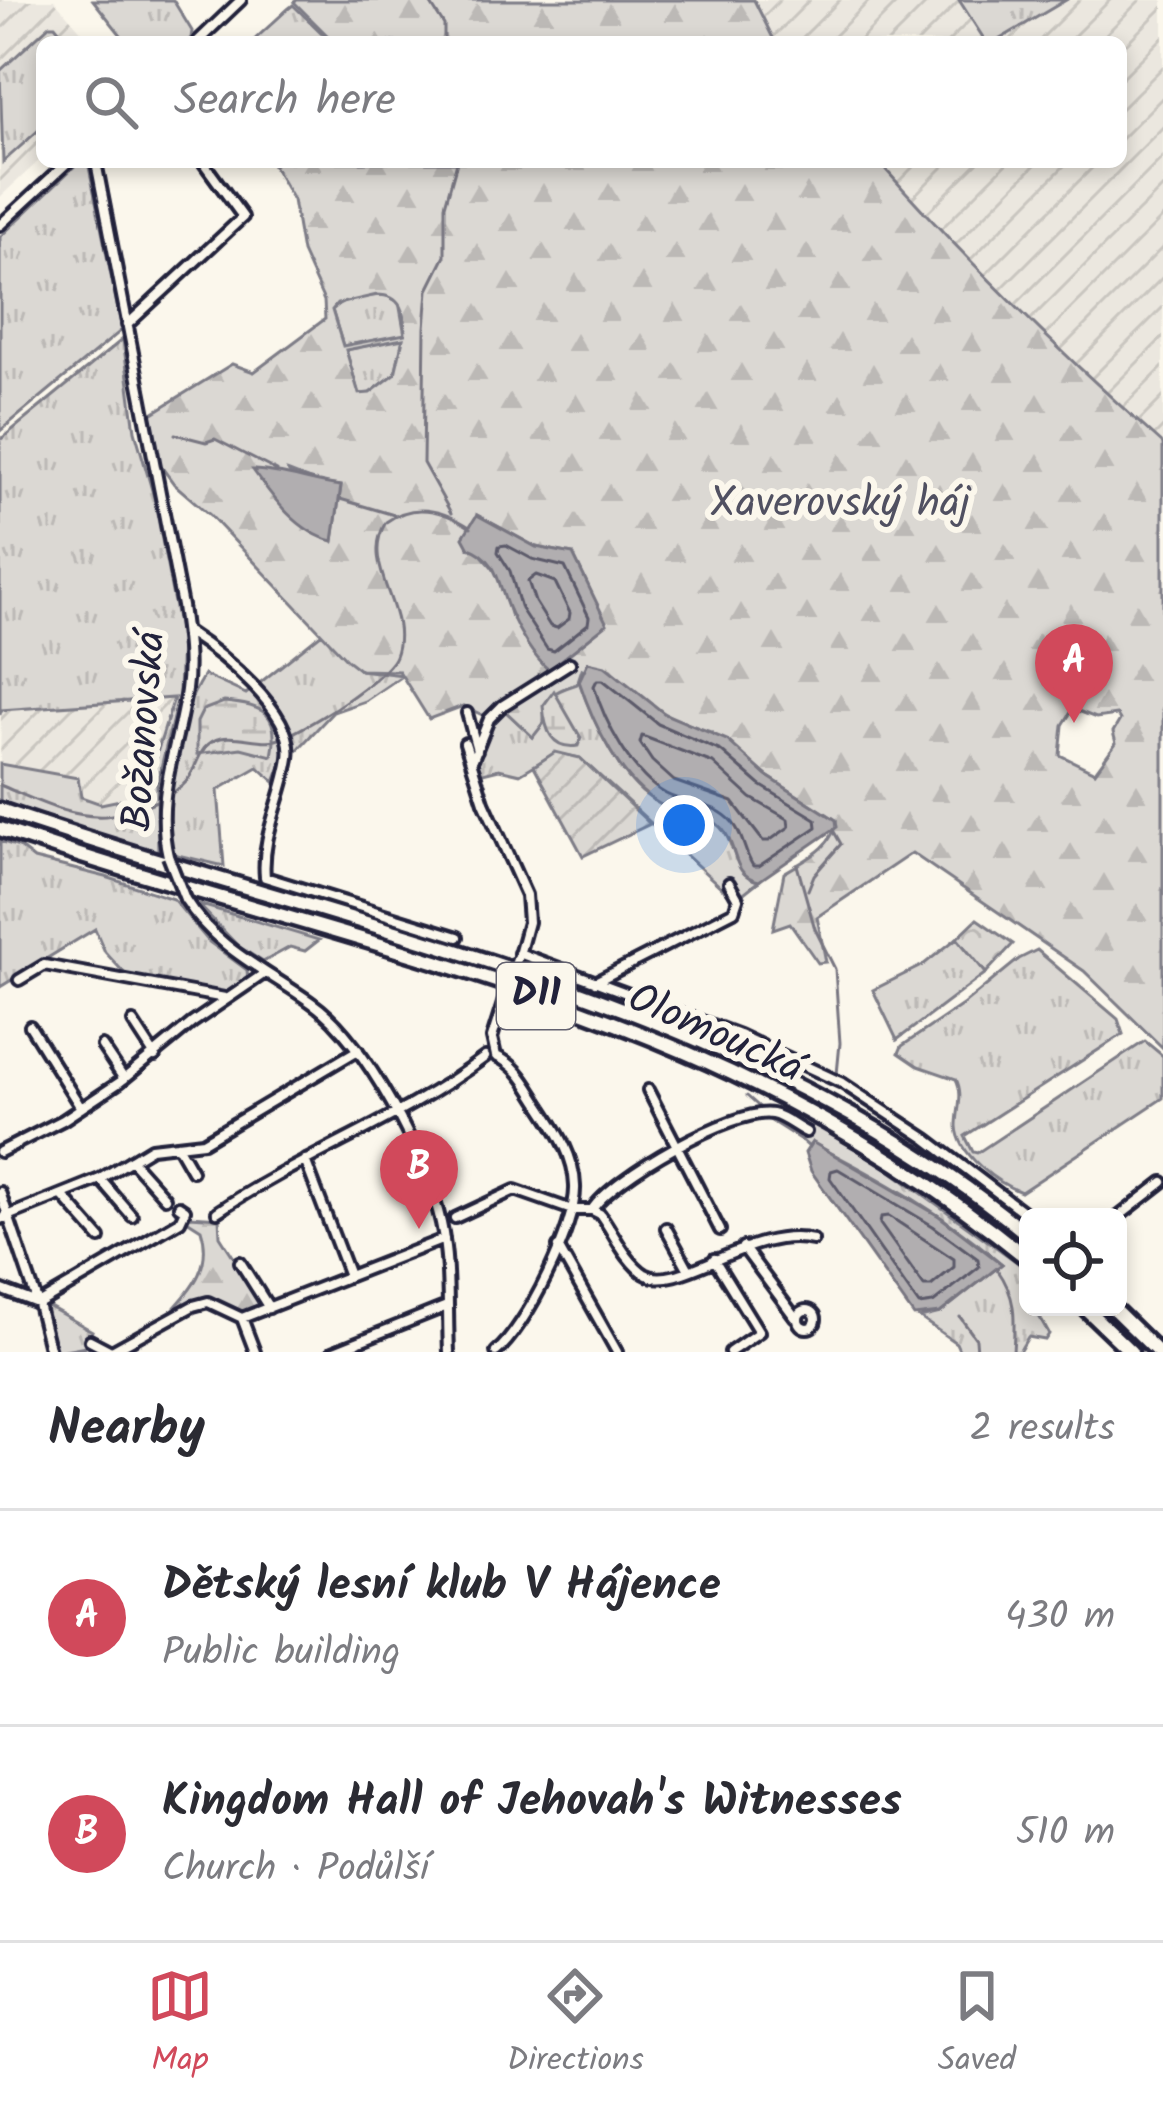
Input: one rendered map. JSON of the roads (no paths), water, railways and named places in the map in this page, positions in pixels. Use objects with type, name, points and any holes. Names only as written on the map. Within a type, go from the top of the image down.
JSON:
[{"type":"highway","name":"Olomoucká","points":[[0,810],[479,958],[656,1020],[847,1112],[914,1152],[1019,1228]]},
{"type":"highway","name":"Olomoucká","points":[[0,830],[475,975],[687,1053],[788,1101],[904,1168],[1019,1251]]},
{"type":"highway","points":[[1093,1316],[1131,1352]]},
{"type":"highway","points":[[1121,1316],[1158,1352]]},
{"type":"street","points":[[203,36],[241,0]]},
{"type":"street","points":[[0,225],[62,168]]},
{"type":"street","name":"Božanovská","points":[[97,168],[185,631],[187,688],[163,796],[168,856],[185,899],[209,932],[316,1005],[358,1050],[396,1114],[426,1178],[444,1239],[449,1352]]},
{"type":"street","points":[[127,325],[243,217],[206,168]]},
{"type":"street","points":[[185,631],[258,692],[287,734],[290,754],[264,848],[265,877],[458,937]]},
{"type":"street","points":[[475,756],[489,719],[502,706],[570,663]]},
{"type":"street","points":[[217,1212],[304,1160],[396,1114],[484,1057],[491,1059],[528,922],[526,895],[484,802],[467,713]]},
{"type":"street","points":[[465,743],[475,756]]},
{"type":"street","points":[[595,982],[734,911],[738,898],[729,884]]},
{"type":"street","points":[[519,956],[739,1035],[842,1083],[927,1138],[1019,1209]]},
{"type":"street","points":[[19,980],[44,964],[226,998]]},
{"type":"street","points":[[0,1152],[124,1079],[265,973]]},
{"type":"street","points":[[134,1022],[155,1056]]},
{"type":"street","points":[[30,1026],[81,1108]]},
{"type":"street","points":[[102,1046],[124,1079]]},
{"type":"street","points":[[4,1218],[100,1179],[158,1146],[191,1147],[203,1142],[358,1050]]},
{"type":"street","points":[[493,1051],[516,1068],[563,1140],[576,1187],[558,1247],[519,1325],[496,1352]]},
{"type":"street","points":[[648,1090],[720,1230]]},
{"type":"street","points":[[592,1210],[604,1195],[677,1145],[771,1114],[806,1132]]},
{"type":"street","points":[[177,1145],[192,1172]]},
{"type":"street","points":[[131,1160],[165,1198]]},
{"type":"street","points":[[304,1160],[348,1273]]},
{"type":"street","points":[[100,1179],[132,1216]]},
{"type":"street","points":[[1127,1210],[1163,1183]]},
{"type":"street","points":[[454,1218],[515,1190],[572,1210],[592,1210],[647,1275],[668,1280],[743,1247],[783,1236],[812,1240]]},
{"type":"street","points":[[0,1192],[4,1218],[38,1304],[50,1352]]},
{"type":"street","points":[[62,1195],[100,1238]]},
{"type":"street","points":[[38,1304],[180,1221],[185,1210],[179,1206]]},
{"type":"street","points":[[666,1228],[689,1270]]},
{"type":"street","points":[[242,1318],[444,1239]]},
{"type":"street","points":[[558,1247],[617,1352]]},
{"type":"street","points":[[743,1247],[796,1317]]},
{"type":"street","points":[[714,1259],[759,1332],[730,1352]]},
{"type":"street","points":[[240,1262],[268,1307]]},
{"type":"street","points":[[0,1289],[38,1304]]},
{"type":"street","points":[[90,1340],[111,1352],[208,1302],[242,1318],[255,1352]]},
{"type":"street","points":[[332,1352],[447,1306]]},
{"type":"water","points":[[253,470],[341,486],[333,541],[298,522]]},
{"type":"water","points":[[477,515],[536,547],[573,554],[607,624],[549,670],[517,627],[492,566],[463,537]]},
{"type":"water","points":[[588,662],[605,666],[665,714],[727,740],[767,776],[836,820],[837,827],[759,881],[749,878],[717,824],[663,806],[622,768],[579,681]]},
{"type":"water","points":[[812,1142],[939,1216],[1002,1264],[940,1313],[914,1316],[811,1171],[805,1153]]},
{"type":"waterway","points":[[428,0],[444,25],[444,36]]},
{"type":"waterway","points":[[451,513],[423,463],[428,290],[445,256],[445,205],[455,168]]},
{"type":"waterway","points":[[175,434],[206,442],[215,439],[277,471]]},
{"type":"waterway","points":[[340,499],[394,515]]},
{"type":"waterway","points":[[0,785],[64,811],[114,815],[182,786],[213,741],[228,737],[276,740],[304,727],[360,691],[395,656],[397,622],[378,555],[386,522],[407,512],[429,510],[471,528]]},
{"type":"waterway","points":[[808,890],[814,875],[841,844],[833,830]]},
{"type":"waterway","points":[[797,865],[815,929],[835,969],[837,1074]]},
{"type":"waterway","points":[[747,1096],[764,1111]]},
{"type":"waterway","points":[[768,1119],[801,1140]]},
{"type":"waterway","points":[[997,1269],[1013,1308],[1013,1352]]},
{"type":"waterway","points":[[960,1317],[976,1339],[977,1352]]},
{"type":"place","name":"Dětský lesní klub V Hájence","points":[[1074,723]]},
{"type":"place","name":"Kingdom Hall of Jehovah's Witnesses","points":[[419,1229]]},
{"type":"park label","name":"Xaverovský háj","points":[[840,504]]}]
